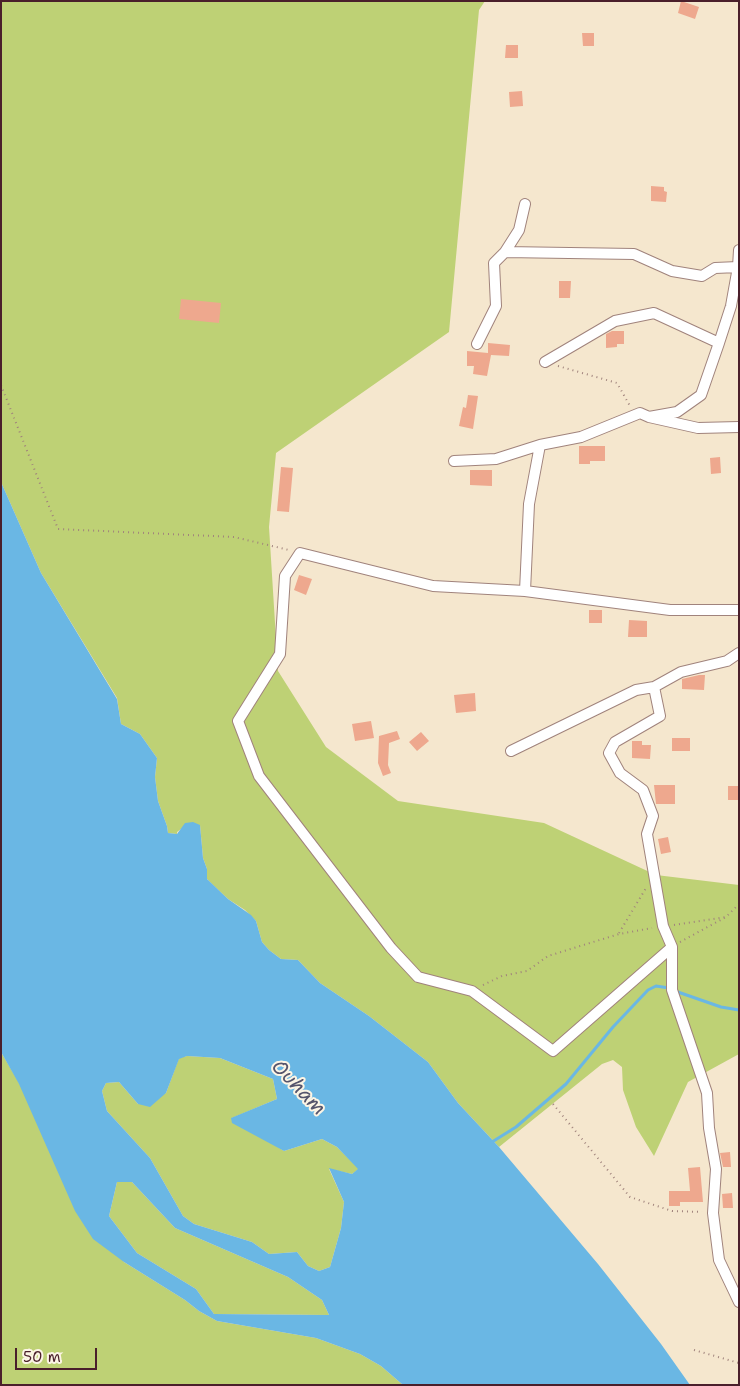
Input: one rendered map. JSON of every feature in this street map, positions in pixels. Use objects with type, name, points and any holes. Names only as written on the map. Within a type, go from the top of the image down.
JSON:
[{"type":"street","points":[[477,344],[496,306],[494,263],[505,252],[519,230],[525,204]]},
{"type":"street","points":[[454,461],[496,459],[540,445],[581,437],[644,415],[676,412],[701,395],[731,306],[739,250]]},
{"type":"street","points":[[505,252],[634,254],[672,271],[702,276],[715,268],[738,267]]},
{"type":"street","points":[[545,362],[614,321],[654,313],[719,343]]},
{"type":"street","points":[[644,415],[698,428],[739,427]]},
{"type":"street","points":[[526,591],[529,504],[540,445]]},
{"type":"street","points":[[672,947],[553,1051],[472,991],[418,977],[391,948],[259,776],[238,721],[280,654],[285,576],[300,553],[433,586],[526,591],[670,610],[739,610]]},
{"type":"street","points":[[511,751],[636,690],[654,687],[682,672],[727,661],[739,653]]},
{"type":"street","points":[[654,687],[660,716],[615,742],[609,754],[620,772],[643,790],[653,816],[647,834],[663,926],[672,947],[672,990],[708,1093],[709,1128],[716,1169],[713,1213],[719,1260],[739,1302]]},
{"type":"path","points":[[545,362],[617,383],[628,404],[644,415]]},
{"type":"path","points":[[1,385],[58,529],[234,537],[300,553]]},
{"type":"path","points":[[619,934],[645,890],[655,879]]},
{"type":"path","points":[[672,947],[726,917],[739,904]]},
{"type":"path","points":[[472,991],[502,976],[528,971],[548,956],[619,934],[726,917]]},
{"type":"path","points":[[553,1104],[630,1198],[672,1211],[713,1213]]},
{"type":"path","points":[[694,1350],[739,1363]]},
{"type":"green space","points":[[1,1],[485,1],[479,10],[449,332],[276,453],[269,527],[278,671],[326,747],[398,801],[544,823],[656,875],[739,885],[739,1054],[688,1082],[654,1156],[636,1127],[623,1090],[622,1067],[613,1060],[602,1064],[499,1147],[458,1103],[428,1062],[369,1016],[320,983],[298,960],[281,959],[269,950],[262,942],[256,921],[245,910],[228,899],[207,879],[200,825],[181,829],[177,834],[168,833],[158,801],[155,777],[157,758],[140,734],[121,724],[117,698],[41,573],[1,482]]},
{"type":"green space","points":[[1,1052],[124,1262],[217,1321],[316,1338],[360,1354],[381,1366],[403,1385],[1,1385]]},
{"type":"green space","points":[[187,1056],[220,1058],[273,1079],[277,1099],[232,1118],[284,1151],[322,1139],[337,1147],[359,1169],[352,1174],[329,1169],[344,1202],[341,1228],[330,1267],[319,1271],[308,1266],[297,1252],[269,1254],[252,1242],[194,1224],[183,1216],[150,1158],[107,1111],[102,1091],[106,1083],[119,1082],[138,1104],[166,1093],[179,1058]]},
{"type":"green space","points":[[117,1182],[132,1182],[175,1228],[288,1277],[322,1300],[329,1315],[214,1314],[196,1289],[137,1253],[109,1216]]},
{"type":"water","name":"Ouham","points":[[1,482],[41,573],[117,699],[121,724],[140,734],[157,758],[155,777],[158,801],[168,833],[177,834],[185,823],[193,822],[200,825],[207,879],[228,899],[251,915],[256,921],[262,942],[269,950],[281,959],[298,960],[320,983],[369,1016],[428,1062],[458,1103],[499,1147],[598,1264],[661,1344],[690,1385],[403,1385],[381,1366],[360,1354],[316,1338],[217,1321],[124,1262],[93,1239],[75,1211],[19,1084],[1,1052]],"holes":[[[187,1056],[220,1058],[273,1079],[277,1099],[231,1118],[232,1123],[284,1151],[322,1139],[337,1147],[358,1169],[352,1174],[329,1168],[344,1202],[341,1228],[330,1267],[319,1271],[308,1266],[297,1252],[269,1254],[252,1242],[194,1224],[183,1216],[150,1158],[107,1111],[102,1091],[106,1083],[119,1082],[138,1104],[150,1107],[166,1093],[179,1059]],[[117,1182],[132,1182],[175,1228],[288,1277],[322,1300],[329,1315],[214,1314],[196,1289],[137,1253],[109,1216]]]},
{"type":"building","points":[[681,1],[699,7],[695,19],[678,13]]},
{"type":"building","points":[[582,33],[594,33],[594,46],[583,46]]},
{"type":"building","points":[[506,45],[518,45],[518,58],[505,58]]},
{"type":"building","points":[[522,91],[523,106],[510,107],[509,92]]},
{"type":"building","points":[[651,186],[664,187],[664,191],[667,192],[666,202],[651,201]]},
{"type":"building","points":[[559,281],[571,281],[570,298],[559,298]]},
{"type":"building","points":[[181,299],[221,303],[219,323],[179,319]]},
{"type":"building","points":[[612,331],[624,331],[624,344],[617,344],[617,347],[606,348],[606,334]]},
{"type":"building","points":[[488,343],[510,345],[509,356],[491,355],[487,376],[473,374],[474,366],[467,366],[467,351],[488,353]]},
{"type":"building","points":[[468,395],[478,396],[473,429],[459,426],[463,407],[466,408]]},
{"type":"building","points":[[579,446],[605,446],[605,461],[590,461],[590,464],[579,464]]},
{"type":"building","points":[[720,457],[721,473],[711,474],[710,458]]},
{"type":"building","points":[[281,467],[293,468],[289,512],[277,511]]},
{"type":"building","points":[[470,470],[492,470],[492,486],[470,485]]},
{"type":"building","points":[[299,575],[312,579],[306,595],[294,590]]},
{"type":"building","points":[[589,610],[602,610],[602,623],[589,623]]},
{"type":"building","points":[[629,620],[647,621],[647,637],[628,637]]},
{"type":"building","points":[[705,675],[704,690],[682,689],[682,679]]},
{"type":"building","points":[[475,693],[476,711],[456,713],[454,695]]},
{"type":"building","points":[[371,721],[374,738],[355,741],[352,724]]},
{"type":"building","points":[[397,731],[400,739],[389,743],[388,765],[391,773],[383,776],[378,763],[379,736]]},
{"type":"building","points":[[421,732],[429,741],[417,751],[409,742]]},
{"type":"building","points":[[672,738],[690,738],[690,751],[672,751]]},
{"type":"building","points":[[632,741],[642,741],[642,745],[651,745],[650,759],[632,758]]},
{"type":"building","points":[[654,785],[675,785],[675,804],[656,804]]},
{"type":"building","points":[[728,786],[739,786],[739,800],[728,800]]},
{"type":"building","points":[[668,837],[671,852],[661,854],[658,839]]},
{"type":"building","points":[[730,1152],[731,1167],[723,1167],[720,1153]]},
{"type":"building","points":[[700,1167],[703,1202],[680,1202],[680,1206],[669,1206],[669,1191],[690,1191],[688,1168]]},
{"type":"building","points":[[732,1193],[733,1208],[723,1208],[722,1194]]},
{"type":"waterway","points":[[492,1142],[516,1127],[566,1084],[613,1027],[648,990],[656,986],[669,988]]},
{"type":"waterway","points":[[675,991],[721,1007],[739,1010]]}]
